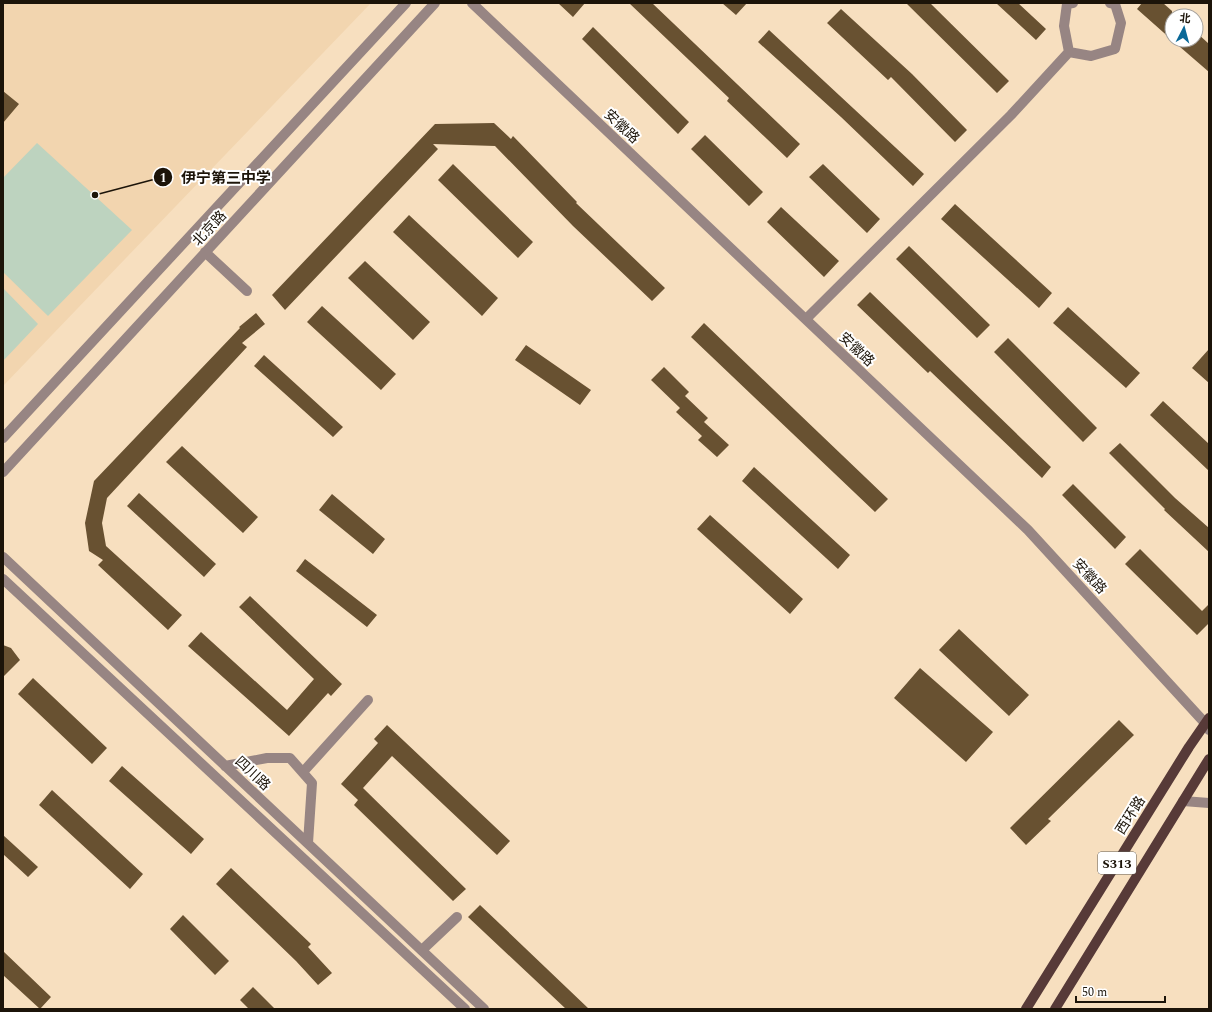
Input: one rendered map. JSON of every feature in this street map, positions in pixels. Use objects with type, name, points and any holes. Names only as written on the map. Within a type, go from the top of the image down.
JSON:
[{"type":"main road","name":"西环路","points":[[1026,1009],[1208,723]]},
{"type":"main road","name":"S313","points":[[1055,1009],[1209,758]]},
{"type":"street","name":"北京路","points":[[3,438],[406,3]]},
{"type":"street","name":"北京路","points":[[3,472],[435,3]]},
{"type":"street","name":"安徽路","points":[[472,3],[1028,530],[1208,723]]},
{"type":"street","points":[[1069,52],[1064,26],[1067,4],[1073,3]]},
{"type":"street","points":[[1069,52],[1091,56],[1115,49],[1121,23],[1114,3]]},
{"type":"street","points":[[806,319],[1011,115],[1069,52]]},
{"type":"street","points":[[205,252],[247,291]]},
{"type":"street","name":"四川路","points":[[3,557],[484,1009]]},
{"type":"street","name":"四川路","points":[[3,579],[465,1009]]},
{"type":"street","points":[[303,772],[368,700]]},
{"type":"street","points":[[225,766],[267,758],[290,758],[312,783],[308,843]]},
{"type":"street","points":[[1183,801],[1209,803]]},
{"type":"street","points":[[422,950],[457,917]]},
{"type":"shaded area","points":[[3,3],[371,3],[3,386]]},
{"type":"green space","points":[[37,143],[132,230],[48,316],[3,272],[3,178]]},
{"type":"green space","points":[[3,288],[38,324],[3,361]]},
{"type":"building","points":[[558,3],[585,3],[573,17]]},
{"type":"building","points":[[629,3],[652,3],[800,144],[787,158],[727,101],[729,98]]},
{"type":"building","points":[[722,3],[747,3],[736,15]]},
{"type":"building","points":[[906,3],[930,3],[1009,81],[997,93]]},
{"type":"building","points":[[996,3],[1018,3],[1046,29],[1036,40]]},
{"type":"building","points":[[1142,3],[1163,3],[1169,8],[1164,8],[1164,33],[1137,9]]},
{"type":"building","points":[[841,9],[912,74],[967,130],[955,142],[891,77],[888,80],[827,23]]},
{"type":"building","points":[[593,27],[689,122],[678,134],[582,39]]},
{"type":"building","points":[[769,30],[924,174],[913,186],[841,117],[758,42]]},
{"type":"building","points":[[1204,39],[1209,44],[1209,72],[1181,48],[1204,48]]},
{"type":"building","points":[[3,91],[19,104],[3,123]]},
{"type":"building","points":[[494,123],[511,139],[513,136],[577,202],[576,203],[665,288],[652,301],[573,226],[495,146],[433,144],[438,149],[285,310],[272,295],[435,124]]},
{"type":"building","points":[[705,135],[763,192],[749,206],[691,149]]},
{"type":"building","points":[[453,164],[533,242],[518,258],[438,180]]},
{"type":"building","points":[[823,164],[880,219],[867,233],[809,177]]},
{"type":"building","points":[[955,204],[1052,293],[1039,308],[941,219]]},
{"type":"building","points":[[781,207],[839,261],[824,277],[767,222]]},
{"type":"building","points":[[409,215],[498,298],[482,316],[393,232]]},
{"type":"building","points":[[909,246],[990,325],[977,338],[896,259]]},
{"type":"building","points":[[365,261],[430,322],[413,340],[348,278]]},
{"type":"building","points":[[870,292],[1051,467],[1042,478],[930,371],[928,373],[857,305]]},
{"type":"building","points":[[322,306],[396,374],[381,390],[307,322]]},
{"type":"building","points":[[1068,307],[1140,373],[1126,388],[1053,323]]},
{"type":"building","points":[[256,313],[265,324],[242,343],[247,347],[107,498],[102,523],[106,546],[182,615],[168,630],[98,565],[103,560],[89,551],[85,523],[94,481],[240,328],[239,327]]},
{"type":"building","points":[[704,323],[888,499],[875,512],[691,337]]},
{"type":"building","points":[[1008,338],[1097,428],[1083,442],[994,352]]},
{"type":"building","points":[[526,345],[591,390],[580,405],[515,360]]},
{"type":"building","points":[[1209,349],[1209,383],[1192,368]]},
{"type":"building","points":[[264,355],[343,427],[333,437],[254,366]]},
{"type":"building","points":[[664,367],[689,392],[685,396],[708,418],[704,422],[729,445],[717,457],[698,440],[702,436],[676,412],[680,408],[651,380]]},
{"type":"building","points":[[1163,401],[1209,444],[1209,471],[1150,415]]},
{"type":"building","points":[[1120,443],[1175,498],[1209,528],[1209,552],[1164,510],[1165,509],[1109,453]]},
{"type":"building","points":[[182,446],[258,517],[243,533],[166,462]]},
{"type":"building","points":[[754,467],[850,555],[838,569],[742,481]]},
{"type":"building","points":[[1073,484],[1126,537],[1115,549],[1062,495]]},
{"type":"building","points":[[139,493],[216,564],[204,577],[127,506]]},
{"type":"building","points":[[332,494],[385,539],[373,554],[319,510]]},
{"type":"building","points":[[710,515],[803,599],[790,614],[697,529]]},
{"type":"building","points":[[1140,549],[1202,611],[1209,604],[1209,623],[1197,635],[1125,564]]},
{"type":"building","points":[[305,559],[377,615],[367,627],[296,571]]},
{"type":"building","points":[[250,596],[342,684],[331,696],[328,693],[289,736],[188,646],[201,632],[287,710],[314,679],[239,607]]},
{"type":"building","points":[[959,629],[1029,695],[1009,716],[939,650]]},
{"type":"building","points":[[3,645],[11,648],[20,660],[3,677]]},
{"type":"building","points":[[920,668],[993,732],[966,762],[894,698]]},
{"type":"building","points":[[33,678],[107,748],[92,764],[18,694]]},
{"type":"building","points":[[1119,720],[1134,735],[1048,819],[1051,821],[1026,845],[1010,828]]},
{"type":"building","points":[[387,725],[510,841],[497,855],[392,756],[363,788],[466,889],[453,901],[354,805],[358,800],[341,784],[378,743],[374,739]]},
{"type":"building","points":[[122,766],[204,839],[191,854],[109,781]]},
{"type":"building","points":[[52,790],[143,874],[130,889],[39,805]]},
{"type":"building","points":[[3,835],[38,867],[28,877],[3,854]]},
{"type":"building","points":[[231,868],[311,944],[308,947],[332,973],[318,985],[296,961],[216,884]]},
{"type":"building","points":[[480,905],[589,1009],[566,1009],[468,917]]},
{"type":"building","points":[[183,915],[229,961],[215,975],[170,929]]},
{"type":"building","points":[[3,951],[51,997],[40,1009],[3,975]]},
{"type":"building","points":[[253,987],[275,1009],[249,1009],[240,1000]]},
{"type":"place","name":"伊宁第三中学","points":[[95,195]]}]
